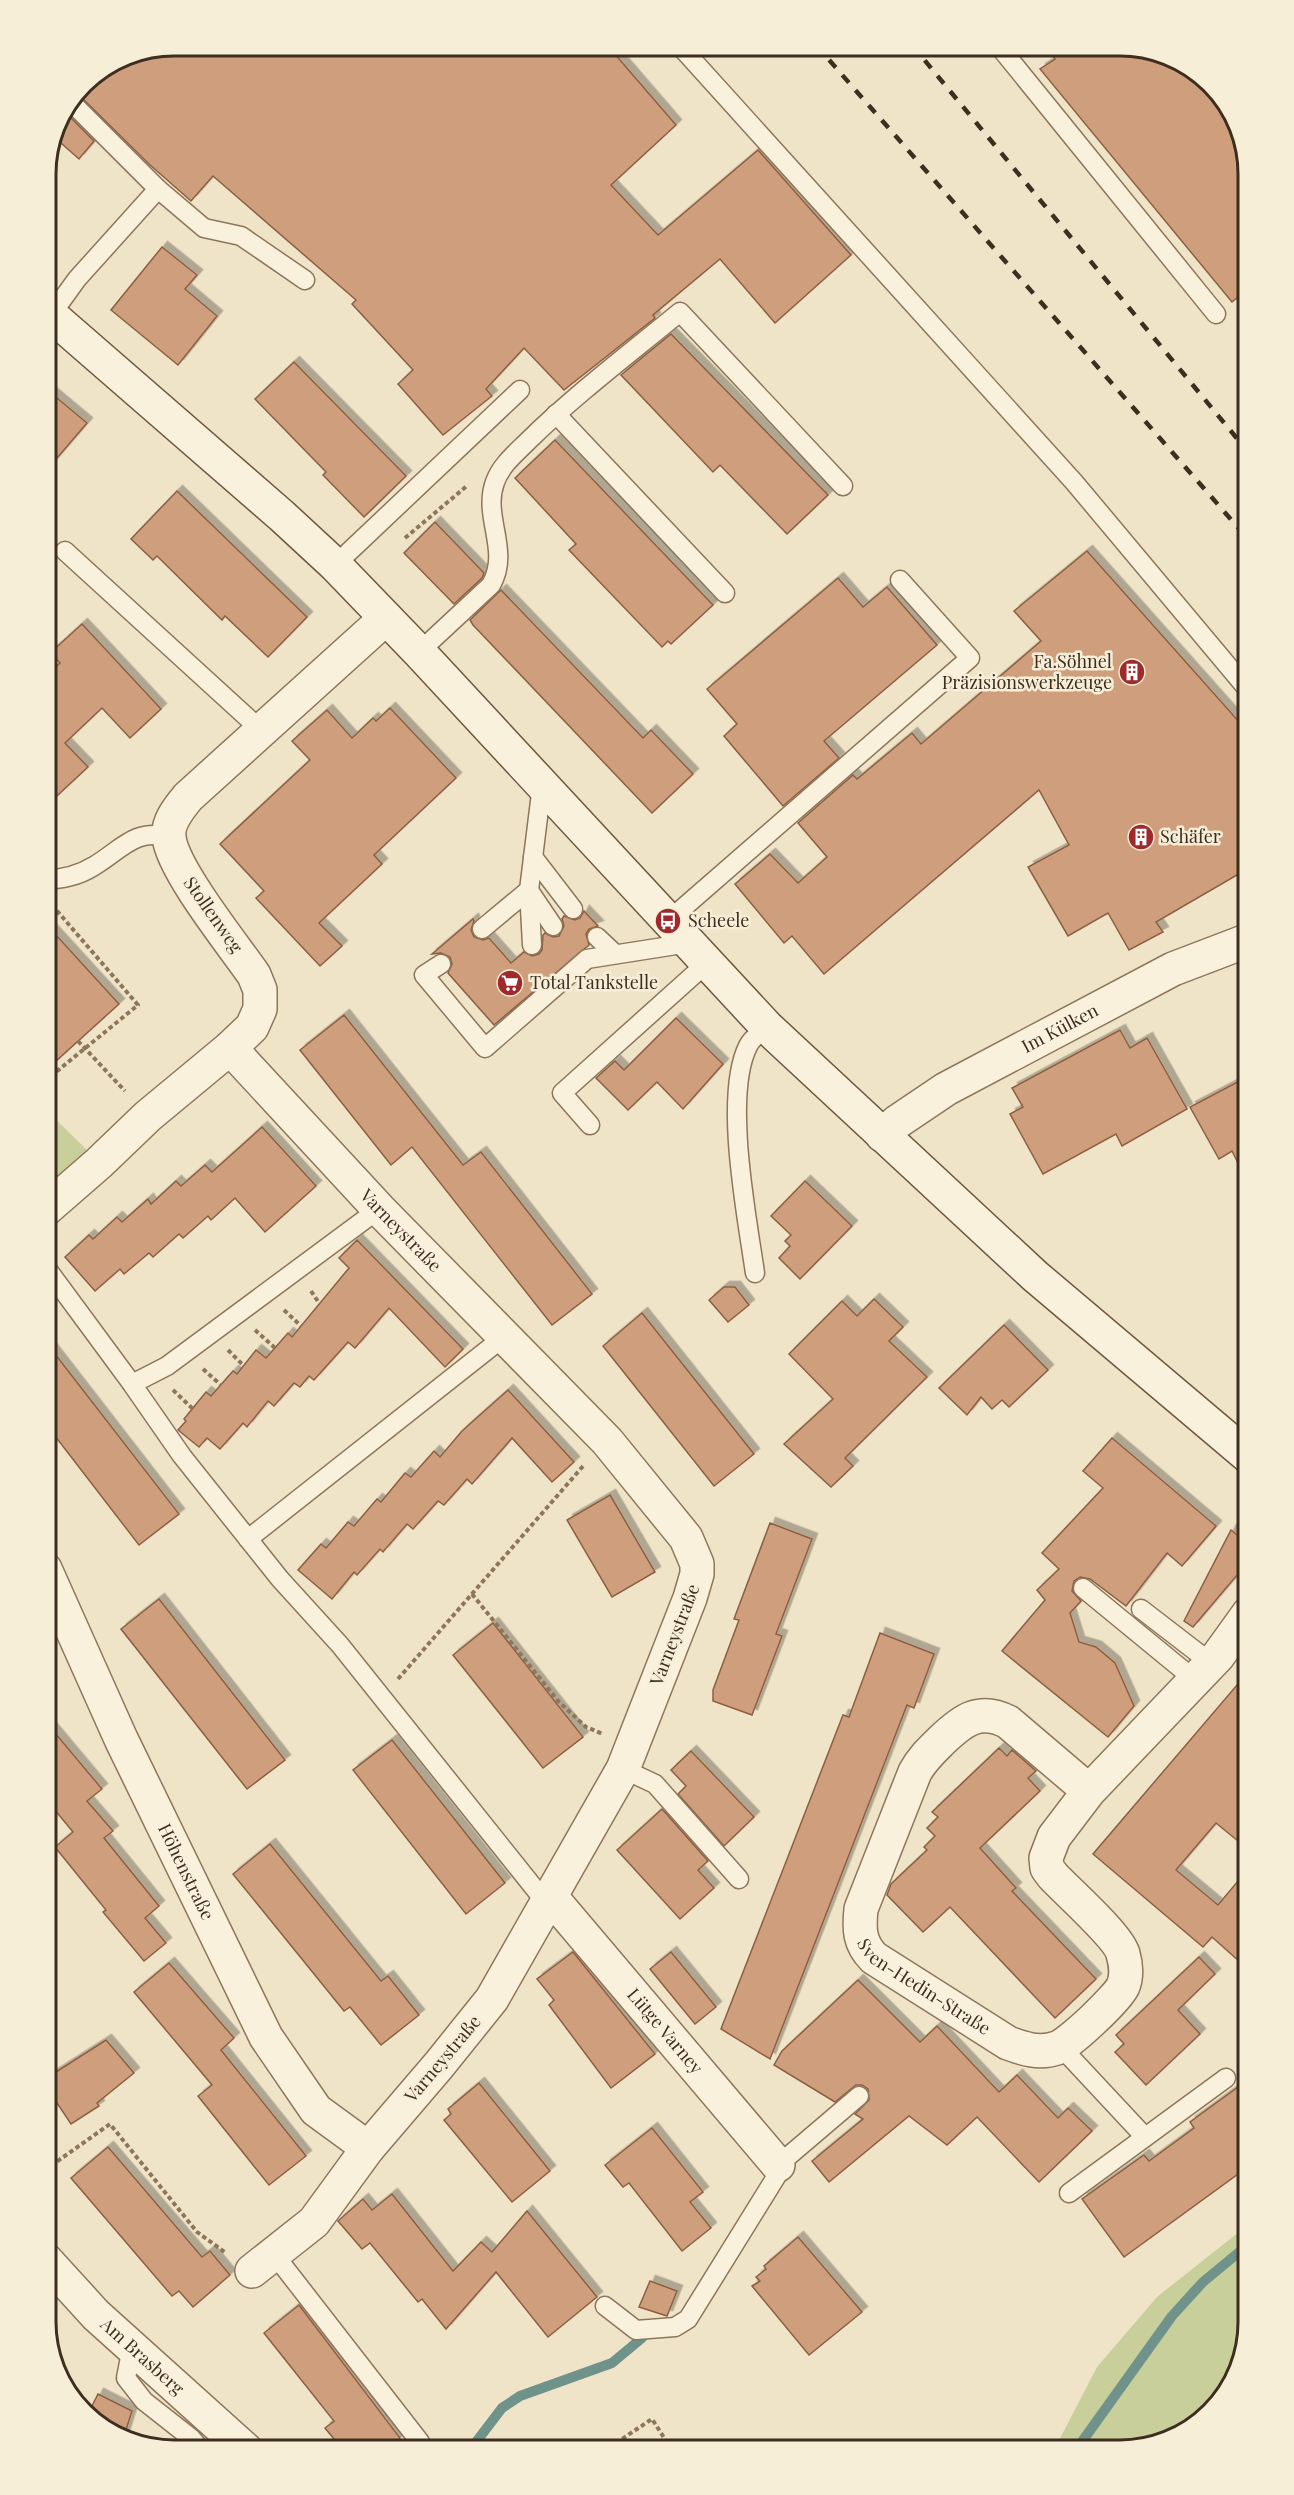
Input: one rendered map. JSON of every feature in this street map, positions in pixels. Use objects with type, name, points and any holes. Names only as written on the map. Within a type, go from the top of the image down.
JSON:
[{"type":"street","points":[[56,319],[335,565],[419,652],[767,1027],[1035,1276],[1238,1448]]},
{"type":"street","points":[[168,837],[174,815],[188,797],[386,618]]},
{"type":"street","name":"Stollenweg","points":[[56,1200],[148,1116],[230,1048],[252,1027],[260,1010],[260,990],[254,975],[180,868],[168,837]]},
{"type":"street","name":"Im Külken","points":[[882,1135],[897,1122],[946,1089],[1173,969],[1238,944]]},
{"type":"street","name":"Varneystraße","points":[[230,1048],[380,1209],[607,1441],[686,1538],[697,1564],[697,1574],[690,1598],[628,1757],[492,1999],[368,2148],[314,2222],[263,2262]]},
{"type":"street","name":"Höhenstraße","points":[[56,1594],[121,1739],[266,2037],[316,2110],[368,2148]]},
{"type":"street","points":[[1061,2047],[1075,2037],[1120,1992],[1124,1982],[1125,1968],[1120,1947],[1047,1868],[1046,1858],[1054,1837],[1089,1791],[1203,1672],[1238,1627]]},
{"type":"street","name":"Sven-Hedin-Straße","points":[[1061,2047],[1034,2051],[1008,2043],[874,1958],[862,1942],[859,1930],[861,1909],[921,1760],[967,1719],[982,1715],[999,1717],[1008,1722],[1089,1791]]},
{"type":"street","name":"Lütge Varney","points":[[549,1900],[778,2165]]},
{"type":"street","name":"Am Brasberg","points":[[56,2271],[96,2316],[234,2439]]},
{"type":"lane","points":[[689,56],[1058,464],[1238,678]]},
{"type":"lane","points":[[1007,56],[1216,314]]},
{"type":"lane","points":[[76,107],[158,189],[204,228],[241,236],[305,280]]},
{"type":"lane","points":[[56,303],[158,189]]},
{"type":"lane","points":[[419,652],[491,585],[497,574],[500,559],[490,500],[500,469],[556,414],[680,312],[843,486]]},
{"type":"lane","points":[[335,565],[520,390]]},
{"type":"lane","points":[[556,414],[725,593]]},
{"type":"lane","points":[[65,551],[261,730]]},
{"type":"lane","points":[[590,1125],[562,1093],[688,942],[970,658],[900,580]]},
{"type":"lane","points":[[532,945],[529,890],[542,785]]},
{"type":"lane","points":[[56,879],[67,878],[93,867],[142,834],[153,833],[168,837]]},
{"type":"lane","points":[[533,857],[573,909]]},
{"type":"lane","points":[[529,890],[553,926]]},
{"type":"lane","points":[[482,929],[529,890]]},
{"type":"lane","points":[[597,937],[615,954]]},
{"type":"lane","points":[[441,964],[424,975],[485,1047],[544,996],[583,956],[615,954],[688,942]]},
{"type":"lane","points":[[755,1273],[743,1185],[737,1091],[740,1066],[748,1044],[767,1027]]},
{"type":"lane","points":[[132,1384],[166,1366],[380,1209]]},
{"type":"lane","points":[[56,1281],[182,1456],[248,1539],[280,1579],[340,1645],[549,1900]]},
{"type":"lane","points":[[248,1539],[505,1336]]},
{"type":"lane","points":[[1083,1588],[1203,1672]]},
{"type":"lane","points":[[1141,1609],[1203,1672]]},
{"type":"lane","points":[[628,1757],[655,1784],[739,1879]]},
{"type":"lane","points":[[1061,2047],[1145,2137]]},
{"type":"lane","points":[[1069,2193],[1226,2078]]},
{"type":"lane","points":[[605,2306],[636,2330],[675,2327],[688,2319],[776,2177],[778,2165],[859,2096]]},
{"type":"lane","points":[[263,2262],[418,2439]]},
{"type":"lane","points":[[132,2348],[126,2378],[144,2401],[192,2439]]},
{"type":"path","points":[[402,540],[480,475],[500,469]]},
{"type":"path","points":[[56,911],[138,1005],[56,1073]]},
{"type":"path","points":[[78,1041],[148,1116]]},
{"type":"path","points":[[379,1695],[405,1674],[607,1441]]},
{"type":"path","points":[[472,1594],[574,1717],[628,1757]]},
{"type":"path","points":[[56,2162],[110,2124],[197,2232],[263,2262]]},
{"type":"path","points":[[621,2439],[652,2419],[665,2440]]},
{"type":"green space","points":[[56,1120],[87,1150],[56,1178]]},
{"type":"green space","points":[[1238,2233],[1237,2337],[1226,2374],[1219,2387],[1204,2405],[1179,2424],[1143,2437],[1120,2440],[1059,2440],[1097,2367],[1157,2297]]},
{"type":"building","points":[[166,56],[616,56],[676,125],[611,185],[658,235],[758,150],[851,255],[775,323],[720,259],[653,315],[655,318],[564,390],[524,348],[486,389],[492,396],[443,435],[398,384],[413,370],[352,304],[356,300],[213,176],[191,201],[149,164],[83,99],[108,75],[151,58]]},
{"type":"building","points":[[1053,56],[1128,56],[1158,62],[1179,71],[1192,80],[1214,102],[1223,115],[1232,136],[1237,158],[1238,297],[1232,302],[1040,69],[1055,59]]},
{"type":"building","points":[[70,117],[94,141],[79,159],[60,142]]},
{"type":"building","points":[[162,247],[197,275],[185,289],[217,316],[178,365],[111,310]]},
{"type":"building","points":[[671,334],[828,495],[787,534],[720,465],[713,472],[621,375]]},
{"type":"building","points":[[294,362],[406,476],[364,517],[323,475],[326,472],[255,399]]},
{"type":"building","points":[[56,397],[87,423],[56,459]]},
{"type":"building","points":[[555,440],[713,605],[671,644],[668,641],[662,647],[569,550],[576,544],[515,478]]},
{"type":"building","points":[[177,491],[307,617],[268,657],[225,616],[222,620],[157,556],[153,560],[131,539]]},
{"type":"building","points":[[435,522],[484,573],[482,578],[454,604],[404,553]]},
{"type":"building","points":[[1087,551],[1238,721],[1238,874],[1156,922],[1163,932],[1129,950],[1108,913],[1068,936],[1028,867],[1069,845],[1039,790],[824,974],[792,936],[784,943],[735,884],[770,854],[798,883],[827,857],[798,823],[853,775],[857,779],[912,733],[921,744],[1041,641],[1014,611]]},
{"type":"building","points":[[838,578],[863,607],[887,587],[937,645],[824,741],[839,758],[783,806],[724,736],[737,724],[707,689]]},
{"type":"building","points":[[501,590],[643,738],[651,730],[693,774],[652,813],[473,625],[470,620]]},
{"type":"building","points":[[82,624],[161,709],[130,738],[102,708],[65,743],[88,767],[56,797],[56,667],[60,663],[56,659],[56,648]]},
{"type":"building","points":[[390,708],[456,778],[374,855],[382,864],[319,923],[342,946],[320,966],[256,898],[264,891],[220,844],[310,760],[292,741],[327,710],[352,738],[373,718],[376,721]]},
{"type":"building","points":[[584,911],[598,926],[589,929],[586,934],[589,945],[494,1025],[448,973],[452,964],[450,957],[441,953],[432,954],[473,919],[471,930],[474,937],[483,940],[489,938],[511,963],[524,952],[532,956],[539,954],[545,933],[553,937],[559,936],[564,926],[562,919],[564,916],[575,920],[580,918]]},
{"type":"building","points":[[56,935],[119,1004],[56,1061]]},
{"type":"building","points":[[344,1015],[463,1165],[481,1152],[592,1294],[552,1325],[412,1147],[391,1165],[300,1050]]},
{"type":"building","points":[[676,1018],[723,1064],[683,1109],[657,1082],[628,1110],[596,1078],[615,1061],[624,1070]]},
{"type":"building","points":[[1120,1030],[1130,1048],[1147,1038],[1187,1109],[1122,1146],[1116,1134],[1043,1174],[1010,1114],[1023,1107],[1012,1088]]},
{"type":"building","points":[[1238,1082],[1238,1163],[1232,1151],[1219,1159],[1190,1107]]},
{"type":"building","points":[[262,1127],[316,1186],[265,1232],[235,1198],[211,1220],[208,1216],[183,1238],[179,1234],[153,1257],[149,1253],[124,1274],[120,1269],[95,1291],[65,1257],[89,1235],[93,1239],[117,1217],[122,1222],[148,1199],[151,1204],[176,1181],[181,1186],[205,1165],[212,1172]]},
{"type":"building","points":[[805,1181],[852,1226],[800,1279],[779,1258],[790,1246],[785,1241],[791,1235],[771,1216]]},
{"type":"building","points":[[357,1240],[463,1349],[445,1367],[389,1308],[355,1348],[348,1342],[314,1380],[309,1376],[300,1387],[294,1383],[274,1406],[268,1401],[247,1427],[243,1423],[220,1449],[207,1438],[199,1447],[178,1430],[206,1392],[211,1396],[233,1371],[237,1374],[256,1350],[266,1358],[288,1333],[292,1337],[349,1268],[339,1258]]},
{"type":"building","points":[[724,1287],[735,1287],[749,1305],[728,1322],[709,1300]]},
{"type":"building","points":[[874,1299],[903,1327],[889,1341],[927,1377],[845,1458],[853,1466],[831,1487],[784,1444],[833,1399],[789,1354],[842,1301],[857,1316]]},
{"type":"building","points":[[642,1313],[754,1454],[714,1486],[603,1346]]},
{"type":"building","points":[[1004,1325],[1048,1370],[1009,1407],[1002,1400],[992,1409],[981,1397],[967,1415],[939,1388]]},
{"type":"building","points":[[56,1355],[179,1514],[139,1545],[56,1437]]},
{"type":"building","points":[[508,1390],[574,1462],[552,1482],[512,1438],[472,1484],[467,1479],[444,1505],[438,1501],[413,1529],[407,1524],[383,1552],[380,1549],[357,1575],[354,1572],[332,1599],[298,1570],[321,1544],[326,1548],[348,1522],[354,1526],[377,1499],[381,1502],[405,1473],[411,1477],[434,1451],[440,1457],[462,1431]]},
{"type":"building","points":[[1112,1438],[1216,1526],[1182,1566],[1167,1553],[1126,1606],[1090,1579],[1080,1577],[1074,1581],[1072,1591],[1081,1601],[1070,1613],[1079,1642],[1096,1647],[1115,1663],[1134,1706],[1108,1737],[1002,1651],[1045,1600],[1037,1590],[1059,1569],[1042,1553],[1103,1488],[1083,1471]]},
{"type":"building","points":[[610,1495],[655,1572],[612,1597],[567,1520]]},
{"type":"building","points":[[770,1523],[812,1539],[776,1634],[782,1636],[752,1715],[713,1701],[713,1690],[739,1620],[734,1619]]},
{"type":"building","points":[[1231,1530],[1238,1536],[1238,1574],[1193,1627],[1184,1621]]},
{"type":"building","points":[[159,1599],[285,1760],[247,1789],[121,1629]]},
{"type":"building","points":[[493,1623],[583,1737],[543,1768],[453,1655]]},
{"type":"building","points":[[880,1633],[934,1654],[914,1708],[907,1705],[770,2059],[721,2029],[843,1715],[849,1717]]},
{"type":"building","points":[[1238,1684],[1238,1841],[1216,1823],[1176,1870],[1218,1905],[1238,1881],[1238,1960],[1212,1937],[1203,1947],[1093,1854]]},
{"type":"building","points":[[56,1734],[102,1789],[87,1801],[113,1831],[104,1838],[159,1906],[145,1918],[166,1943],[144,1961],[103,1912],[106,1910],[56,1848],[73,1832],[56,1811]]},
{"type":"building","points":[[392,1740],[505,1883],[466,1914],[353,1770]]},
{"type":"building","points":[[999,1748],[1007,1756],[1012,1750],[1036,1771],[1028,1778],[1040,1791],[980,1848],[1016,1888],[1012,1891],[1096,1979],[1055,2018],[950,1907],[923,1932],[887,1895],[891,1884],[927,1850],[924,1847],[935,1836],[927,1828],[938,1817],[932,1812]]},
{"type":"building","points":[[691,1751],[754,1817],[724,1846],[678,1794],[686,1786],[671,1770]]},
{"type":"building","points":[[662,1809],[708,1861],[698,1870],[714,1888],[680,1919],[617,1850]]},
{"type":"building","points":[[270,1844],[381,1981],[388,1976],[419,2015],[381,2045],[350,2007],[344,2011],[233,1874]]},
{"type":"building","points":[[573,1952],[655,2054],[611,2088],[549,2005],[554,2000],[537,1979]]},
{"type":"building","points":[[671,1952],[716,2007],[695,2024],[650,1969]]},
{"type":"building","points":[[1199,1957],[1215,1974],[1178,2010],[1200,2034],[1146,2085],[1115,2052],[1124,2044],[1116,2035]]},
{"type":"building","points":[[169,1963],[234,2038],[221,2050],[306,2156],[269,2185],[198,2096],[212,2085],[134,1992]]},
{"type":"building","points":[[858,1980],[920,2042],[937,2026],[999,2092],[1017,2075],[1058,2118],[1068,2108],[1092,2131],[1039,2182],[977,2117],[947,2145],[909,2116],[829,2182],[812,2161],[863,2119],[855,2114],[869,2100],[868,2089],[862,2085],[856,2085],[835,2102],[774,2065],[782,2051]]},
{"type":"building","points":[[106,2040],[134,2073],[97,2103],[99,2106],[71,2124],[56,2102],[56,2072]]},
{"type":"building","points":[[479,2083],[550,2171],[512,2202],[444,2120],[451,2114],[448,2109]]},
{"type":"building","points":[[1238,2087],[1238,2174],[1124,2257],[1082,2199],[1144,2155],[1149,2161],[1194,2128],[1190,2122]]},
{"type":"building","points":[[652,2128],[703,2192],[690,2202],[711,2228],[682,2251],[629,2183],[623,2187],[605,2165]]},
{"type":"building","points":[[108,2147],[202,2257],[210,2251],[230,2275],[193,2307],[179,2291],[172,2296],[71,2178]]},
{"type":"building","points":[[392,2194],[453,2271],[481,2242],[492,2252],[527,2211],[597,2297],[548,2337],[496,2272],[446,2329],[422,2299],[418,2302],[370,2243],[362,2249],[338,2221],[363,2199],[372,2210]]},
{"type":"building","points":[[798,2237],[862,2312],[809,2355],[752,2286],[760,2281],[756,2277],[766,2269],[764,2266]]},
{"type":"building","points":[[650,2281],[677,2291],[667,2316],[639,2307]]},
{"type":"building","points":[[299,2305],[400,2438],[334,2439],[325,2428],[334,2421],[264,2333]]},
{"type":"building","points":[[98,2394],[132,2411],[126,2429],[115,2424],[92,2406]]},
{"type":"waterway","points":[[1083,2440],[1172,2316],[1203,2282],[1238,2253]]},
{"type":"waterway","points":[[478,2439],[502,2408],[520,2396],[612,2363],[642,2338]]},
{"type":"railway","points":[[826,56],[1238,527]]},
{"type":"railway","points":[[921,56],[1238,440]]},
{"type":"place","name":"Fa.Söhnel Präzisionswerkzeuge","points":[[1132,672]]},
{"type":"place","name":"Schäfer","points":[[1141,837]]},
{"type":"place","name":"Scheele","points":[[668,921]]},
{"type":"place","name":"Total Tankstelle","points":[[510,983]]}]
